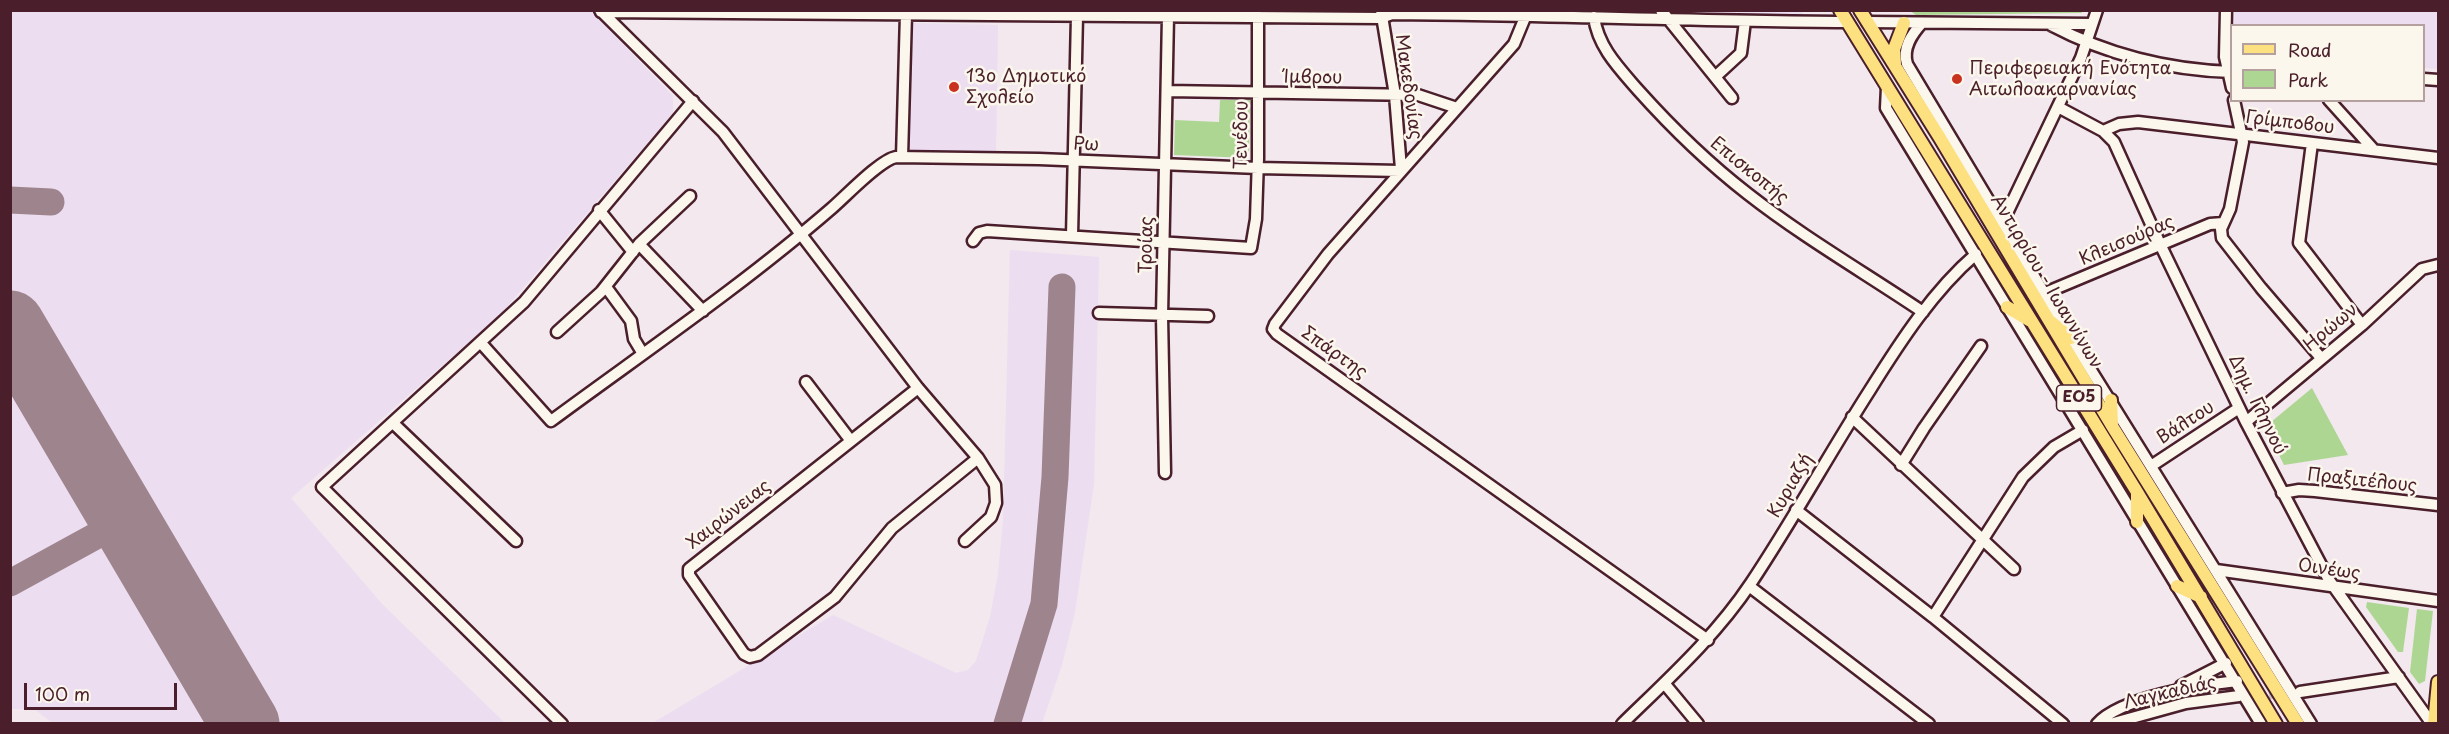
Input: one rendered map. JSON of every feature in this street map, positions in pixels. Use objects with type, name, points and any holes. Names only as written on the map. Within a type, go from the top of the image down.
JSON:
[{"type":"main road","name":"Αντιρρίου - Ιωαννίνων","points":[[1860,10],[2112,426],[2298,723]]},
{"type":"main road","name":"Αντιρρίου - Ιωαννίνων","points":[[1844,16],[2137,492],[2276,723]]},
{"type":"main road","points":[[1898,71],[1894,61],[1894,49],[1902,17]]},
{"type":"main road","points":[[2007,307],[2031,322]]},
{"type":"main road","points":[[2046,318],[2071,338]]},
{"type":"main road","points":[[2111,400],[2112,426]]},
{"type":"main road","points":[[2137,492],[2137,522]]},
{"type":"main road","points":[[2177,586],[2200,597]]},
{"type":"main road","points":[[2433,723],[2439,682]]},
{"type":"street","points":[[1661,10],[1732,98]]},
{"type":"street","points":[[1807,10],[1813,21]]},
{"type":"street","points":[[2050,24],[2086,43],[2150,61],[2230,72],[2224,48],[2226,10]]},
{"type":"street","points":[[601,11],[1077,16],[1091,13],[1258,17],[1560,13],[1594,17],[1745,21],[1813,21],[1844,16]]},
{"type":"street","points":[[601,11],[693,100],[738,150],[800,235],[918,388],[978,458],[995,485],[997,498],[991,517],[965,541]]},
{"type":"street","points":[[902,157],[906,14]]},
{"type":"street","name":"Μακεδονίας","points":[[1381,14],[1395,95],[1401,170]]},
{"type":"street","name":"Σπάρτης","points":[[1526,15],[1515,44],[1328,254],[1275,324],[1274,332],[1708,640]]},
{"type":"street","points":[[1867,22],[1902,17],[1922,23],[2050,24],[2094,15],[2086,43],[2058,107],[2007,213],[2000,219]]},
{"type":"street","points":[[1072,236],[1077,16]]},
{"type":"street","name":"Τροίας","points":[[1165,473],[1162,316],[1168,16]]},
{"type":"street","name":"Τενέδου","points":[[1163,243],[1248,249],[1252,246],[1258,168],[1258,17]]},
{"type":"street","name":"Επισκοπής","points":[[1594,17],[1596,32],[1611,59],[1663,117],[1701,153],[1766,208],[1923,312]]},
{"type":"street","points":[[1715,77],[1742,53],[1745,21]]},
{"type":"street","points":[[1922,23],[1907,47],[1906,63],[2071,338],[2311,723]]},
{"type":"street","points":[[1887,87],[1886,108],[2137,522],[2262,723]]},
{"type":"street","name":"Ίμβρου","points":[[1167,91],[1395,95],[1426,97],[1457,108]]},
{"type":"street","points":[[562,723],[322,487],[524,302],[693,100]]},
{"type":"street","points":[[2235,102],[2242,134],[2233,198],[2221,231],[2224,241],[2320,358]]},
{"type":"street","points":[[2331,102],[2374,150]]},
{"type":"street","name":"Δημ. Γληνού","points":[[2058,107],[2103,131],[2114,142],[2160,244],[2246,422],[2333,587],[2433,723]]},
{"type":"street","name":"Γρίμποβου","points":[[2103,131],[2119,124],[2138,122],[2439,158]]},
{"type":"street","points":[[2312,143],[2299,243],[2362,325]]},
{"type":"street","name":"Ρω","points":[[481,343],[551,421],[703,311],[800,235],[881,164],[891,158],[1401,170]]},
{"type":"street","points":[[556,332],[589,305],[636,248],[690,196]]},
{"type":"street","points":[[599,210],[703,311]]},
{"type":"street","name":"Κλεισούρας","points":[[2045,293],[2210,224],[2223,223]]},
{"type":"street","points":[[973,241],[979,233],[987,231],[1163,243]]},
{"type":"street","name":"Κυριαζή","points":[[1622,723],[1708,640],[1749,586],[1891,356],[1923,312],[1976,254]]},
{"type":"street","name":"Ηρώων","points":[[2246,422],[2362,325],[2422,269],[2439,265]]},
{"type":"street","points":[[606,287],[631,321],[634,339],[643,354]]},
{"type":"street","points":[[1099,313],[1208,316]]},
{"type":"street","points":[[1901,465],[1981,346]]},
{"type":"street","points":[[806,382],[851,441]]},
{"type":"street","name":"Χαιρώνειας","points":[[918,388],[689,568],[689,575],[746,656],[758,655],[835,597],[870,558],[892,528],[978,458]]},
{"type":"street","name":"Βάλτου","points":[[2151,466],[2240,408]]},
{"type":"street","points":[[1852,417],[2014,569]]},
{"type":"street","points":[[393,423],[516,541]]},
{"type":"street","points":[[1933,617],[2015,488],[2032,466],[2054,447],[2083,430]]},
{"type":"street","name":"Πραξιτέλους","points":[[2282,493],[2299,490],[2315,491],[2439,505]]},
{"type":"street","points":[[1796,510],[2063,723]]},
{"type":"street","name":"Οινέως","points":[[2216,570],[2439,601]]},
{"type":"street","points":[[1749,586],[1929,723]]},
{"type":"street","name":"Λαγκαδιάς","points":[[2167,693],[2226,663]]},
{"type":"street","points":[[2300,692],[2399,677]]},
{"type":"street","name":"Λαγκαδιάς","points":[[2097,723],[2113,710],[2167,693],[2207,684],[2237,681]]},
{"type":"street","points":[[1664,683],[1698,723]]},
{"type":"street","name":"Λαγκαδιάς","points":[[2110,723],[2186,703],[2239,696]]},
{"type":"shaded area","points":[[1801,10],[1804,17],[1677,14],[1669,11]]},
{"type":"shaded area","points":[[10,11],[591,11],[673,96],[673,113],[499,316],[291,498],[383,605],[505,723],[54,724],[34,709],[11,709]]},
{"type":"shaded area","points":[[2235,11],[2438,11],[2438,69],[2425,68],[2425,24],[2234,24]]},
{"type":"shaded area","name":"13ο Δημοτικό Σχολείο","points":[[911,23],[998,25],[996,152],[909,150]]},
{"type":"shaded area","points":[[1010,250],[1099,257],[1094,484],[1075,612],[1062,665],[1042,723],[651,724],[833,615],[956,673],[968,670],[976,661],[990,617],[998,574],[1003,521]]},
{"type":"green space","points":[[2081,10],[2082,13],[1916,15],[1910,11]]},
{"type":"green space","points":[[1220,100],[1250,100],[1249,158],[1174,155],[1175,120],[1219,122]]},
{"type":"green space","points":[[2312,388],[2348,455],[2284,465],[2265,427]]},
{"type":"green space","points":[[2367,602],[2409,608],[2403,652],[2398,652],[2366,607]]},
{"type":"green space","points":[[2417,609],[2433,611],[2425,681],[2419,684],[2410,672]]},
{"type":"taxiway","points":[[10,200],[51,202]]},
{"type":"taxiway","points":[[1007,724],[1044,604],[1055,477],[1062,287]]},
{"type":"taxiway","points":[[10,583],[125,520]]},
{"type":"runway","points":[[10,325],[245,724]]},
{"type":"tunnel","points":[[2239,696],[2286,693]]},
{"type":"place","name":"Περιφερειακή Ενότητα Αιτωλοακαρνανίας","points":[[1957,79]]},
{"type":"place","name":"13ο Δημοτικό Σχολείο","points":[[954,87]]}]
